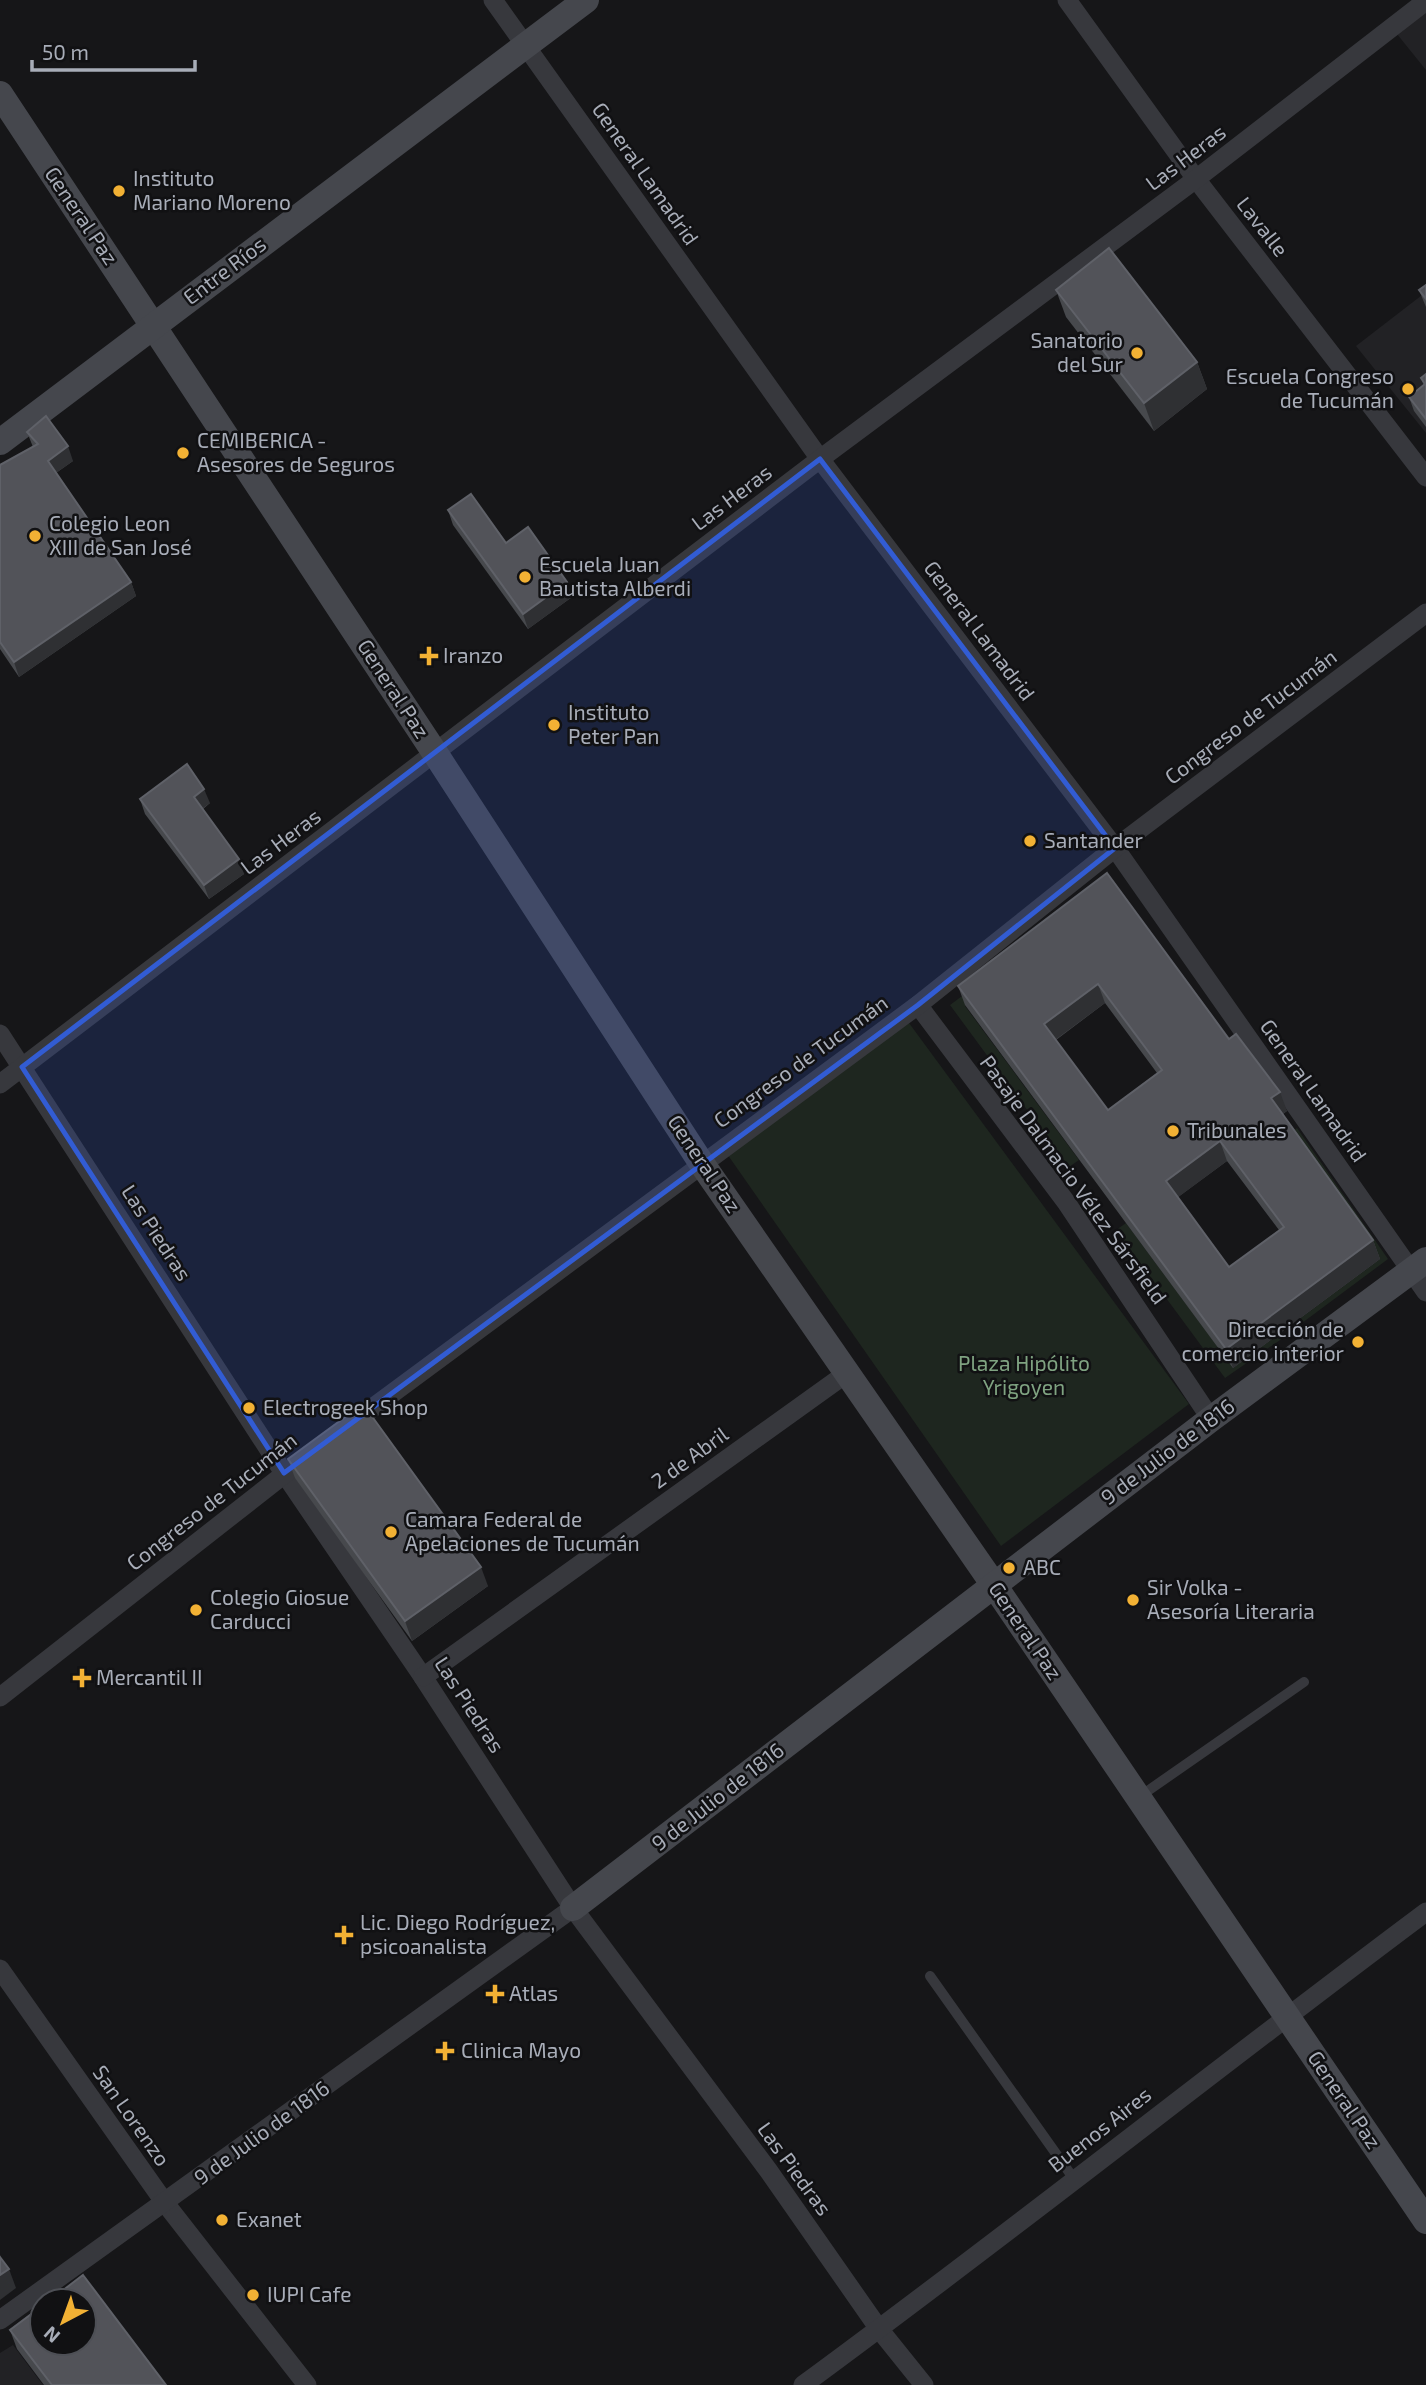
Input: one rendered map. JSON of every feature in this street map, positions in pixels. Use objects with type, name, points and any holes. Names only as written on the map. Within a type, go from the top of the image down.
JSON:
[{"type":"street","name":"General Lamadrid","points":[[494,0],[820,459],[1115,848],[1421,1275]]},
{"type":"street","name":"Entre Ríos","points":[[0,442],[586,0]]},
{"type":"street","name":"Lavalle","points":[[1067,0],[1196,179],[1426,477]]},
{"type":"street","name":"Las Heras","points":[[0,1084],[820,459],[1196,179],[1426,1]]},
{"type":"street","name":"General Paz","points":[[0,94],[435,753],[702,1164],[994,1585],[1426,2221]]},
{"type":"street","name":"Congreso de Tucumán","points":[[0,1697],[284,1473],[918,1005],[1115,848],[1426,613]]},
{"type":"street","name":"Pasaje Dalmacio Vélez Sársfield","points":[[918,1005],[1066,1202],[1211,1419]]},
{"type":"street","name":"Las Piedras","points":[[0,1034],[284,1473],[423,1677],[573,1908],[768,2170],[880,2329],[924,2385]]},
{"type":"street","name":"9 de Julio de 1816","points":[[0,2320],[573,1908],[1211,1419],[1421,1275]]},
{"type":"street","name":"2 de Abril","points":[[423,1677],[847,1373]]},
{"type":"street","name":"Buenos Aires","points":[[803,2385],[1426,1912]]},
{"type":"street","name":"San Lorenzo","points":[[0,1969],[165,2203],[307,2385]]},
{"type":"lane","points":[[1138,1798],[1304,1682]]},
{"type":"lane","points":[[930,1976],[1074,2179]]},
{"type":"highlighted area","points":[[820,459],[1115,848],[918,1005],[284,1473],[22,1067]]},
{"type":"shaded area","points":[[1426,12],[1426,70],[1397,34]]},
{"type":"shaded area","name":"Escuela Congreso de Tucumán","points":[[1426,292],[1426,433],[1356,346]]},
{"type":"shaded area","points":[[13,2345],[43,2385],[0,2385],[0,2353]]},
{"type":"green space","points":[[1001,967],[965,1006],[1079,1160],[1069,1167],[950,1005]]},
{"type":"green space","name":"Plaza Hipólito Yrigoyen","points":[[909,1023],[1189,1404],[1001,1546],[725,1151]]},
{"type":"green space","points":[[1297,1128],[1388,1259],[1302,1323],[1299,1319],[1380,1259],[1290,1134]]},
{"type":"green space","points":[[1126,1223],[1233,1367],[1279,1334],[1283,1338],[1225,1378],[1116,1230]]},
{"type":"building","name":"Sanatorio del Sur","points":[[1109,248],[1197,362],[1144,403],[1056,290]]},
{"type":"building","points":[[1426,285],[1426,299],[1419,290]]},
{"type":"building","points":[[1426,374],[1426,419],[1409,397],[1425,384],[1421,378]]},
{"type":"building","points":[[46,416],[68,446],[48,461],[131,582],[14,662],[0,642],[0,465],[38,444],[27,432]]},
{"type":"building","name":"Escuela Juan Bautista Alberdi","points":[[471,494],[506,543],[528,527],[567,582],[523,614],[448,510]]},
{"type":"building","points":[[187,764],[204,789],[194,797],[239,859],[204,885],[140,799]]},
{"type":"building","name":"Tribunales","points":[[1107,873],[1229,1039],[1236,1034],[1280,1092],[1271,1098],[1373,1240],[1226,1349],[958,986]],"holes":[[[1098,984],[1162,1070],[1108,1110],[1044,1024]],[[1220,1141],[1284,1227],[1229,1267],[1166,1181]]]},
{"type":"building","name":"Camara Federal de Apelaciones de Tucumán","points":[[363,1404],[481,1567],[405,1621],[288,1459]]},
{"type":"building","points":[[0,2257],[9,2269],[0,2275]]},
{"type":"building","points":[[83,2275],[92,2287],[67,2287]]},
{"type":"building","points":[[98,2295],[166,2385],[52,2385],[31,2357],[98,2357]]},
{"type":"building","points":[[28,2316],[28,2354],[10,2330]]},
{"type":"place","name":"Instituto Mariano Moreno","points":[[119,191]]},
{"type":"place","name":"Sanatorio del Sur","points":[[1137,353]]},
{"type":"place","name":"Escuela Congreso de Tucumán","points":[[1408,389]]},
{"type":"place","name":"CEMIBERICA - Asesores de Seguros","points":[[183,453]]},
{"type":"place","name":"Colegio Leon XIII de San José","points":[[35,536]]},
{"type":"place","name":"Escuela Juan Bautista Alberdi","points":[[525,577]]},
{"type":"place","name":"Iranzo","points":[[429,656]]},
{"type":"place","name":"Instituto Peter Pan","points":[[554,725]]},
{"type":"place","name":"Santander","points":[[1030,841]]},
{"type":"place","name":"Tribunales","points":[[1173,1131]]},
{"type":"place","name":"Dirección de comercio interior","points":[[1358,1342]]},
{"type":"place","name":"Electrogeek Shop","points":[[249,1408]]},
{"type":"place","name":"Camara Federal de Apelaciones de Tucumán","points":[[391,1532]]},
{"type":"place","name":"ABC","points":[[1009,1568]]},
{"type":"place","name":"Sir Volka - Asesoría Literaria","points":[[1133,1600]]},
{"type":"place","name":"Colegio Giosue Carducci","points":[[196,1610]]},
{"type":"place","name":"Mercantil II","points":[[82,1678]]},
{"type":"place","name":"Lic. Diego Rodríguez, psicoanalista","points":[[344,1935]]},
{"type":"place","name":"Atlas","points":[[495,1994]]},
{"type":"place","name":"Clinica Mayo","points":[[445,2051]]},
{"type":"place","name":"Exanet","points":[[222,2220]]},
{"type":"place","name":"IUPI Cafe","points":[[253,2295]]}]
